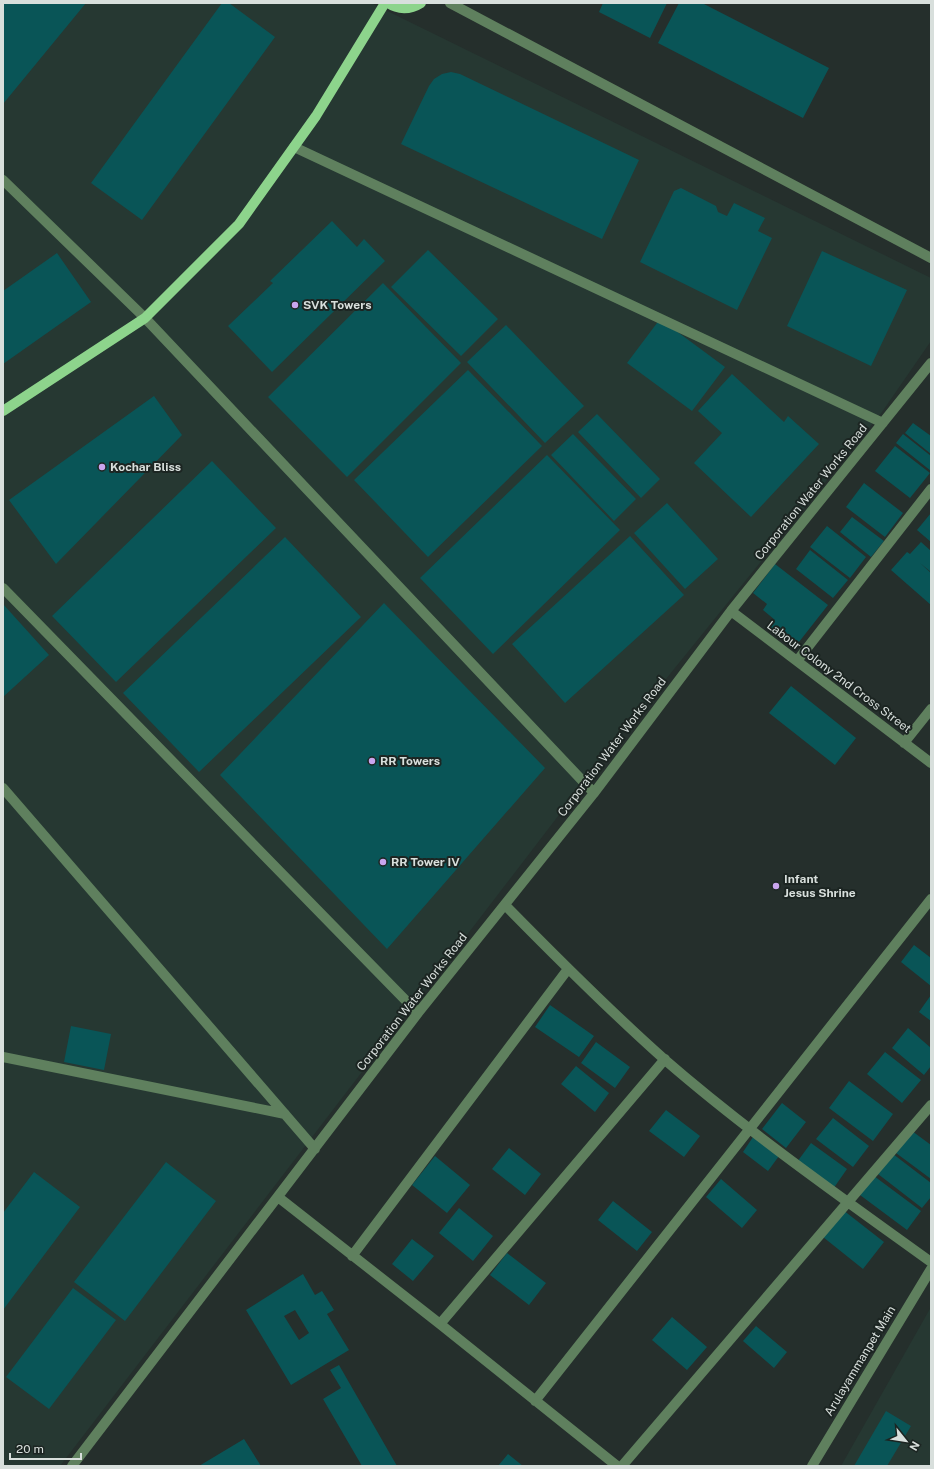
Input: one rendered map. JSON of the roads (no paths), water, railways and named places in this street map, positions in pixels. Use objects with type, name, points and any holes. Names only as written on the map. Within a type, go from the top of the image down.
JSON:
[{"type":"main road","points":[[3,411],[145,318],[239,224],[316,116],[386,3],[402,8],[410,8],[421,3]]},
{"type":"street","points":[[450,3],[931,258]]},
{"type":"street","points":[[294,147],[883,423]]},
{"type":"street","points":[[3,180],[145,318],[594,793]]},
{"type":"street","name":"Corporation Water Works Road","points":[[72,1466],[418,1013],[594,793],[731,611],[931,363]]},
{"type":"street","points":[[797,661],[931,489]]},
{"type":"street","points":[[3,588],[418,1013]]},
{"type":"street","name":"Labour Colony 2nd Cross Street","points":[[731,611],[931,763]]},
{"type":"street","points":[[904,743],[931,709]]},
{"type":"street","points":[[3,788],[315,1149]]},
{"type":"street","points":[[535,1401],[749,1127],[931,899]]},
{"type":"street","points":[[505,905],[568,970],[665,1059],[749,1127],[848,1202],[931,1262]]},
{"type":"street","points":[[352,1256],[568,970]]},
{"type":"street","points":[[3,1057],[285,1114]]},
{"type":"street","points":[[440,1324],[665,1059]]},
{"type":"street","points":[[622,1466],[931,1105]]},
{"type":"street","points":[[278,1197],[440,1324],[617,1466]]},
{"type":"street","name":"Arulayammanpet Main","points":[[812,1466],[931,1269]]},
{"type":"place","name":"SVK Towers","points":[[295,305]]},
{"type":"place","name":"Kochar Bliss","points":[[102,467]]},
{"type":"place","name":"RR Towers","points":[[372,761]]},
{"type":"place","name":"RR Tower IV","points":[[383,862]]},
{"type":"place","name":"Infant Jesus Shrine","points":[[776,886]]}]
